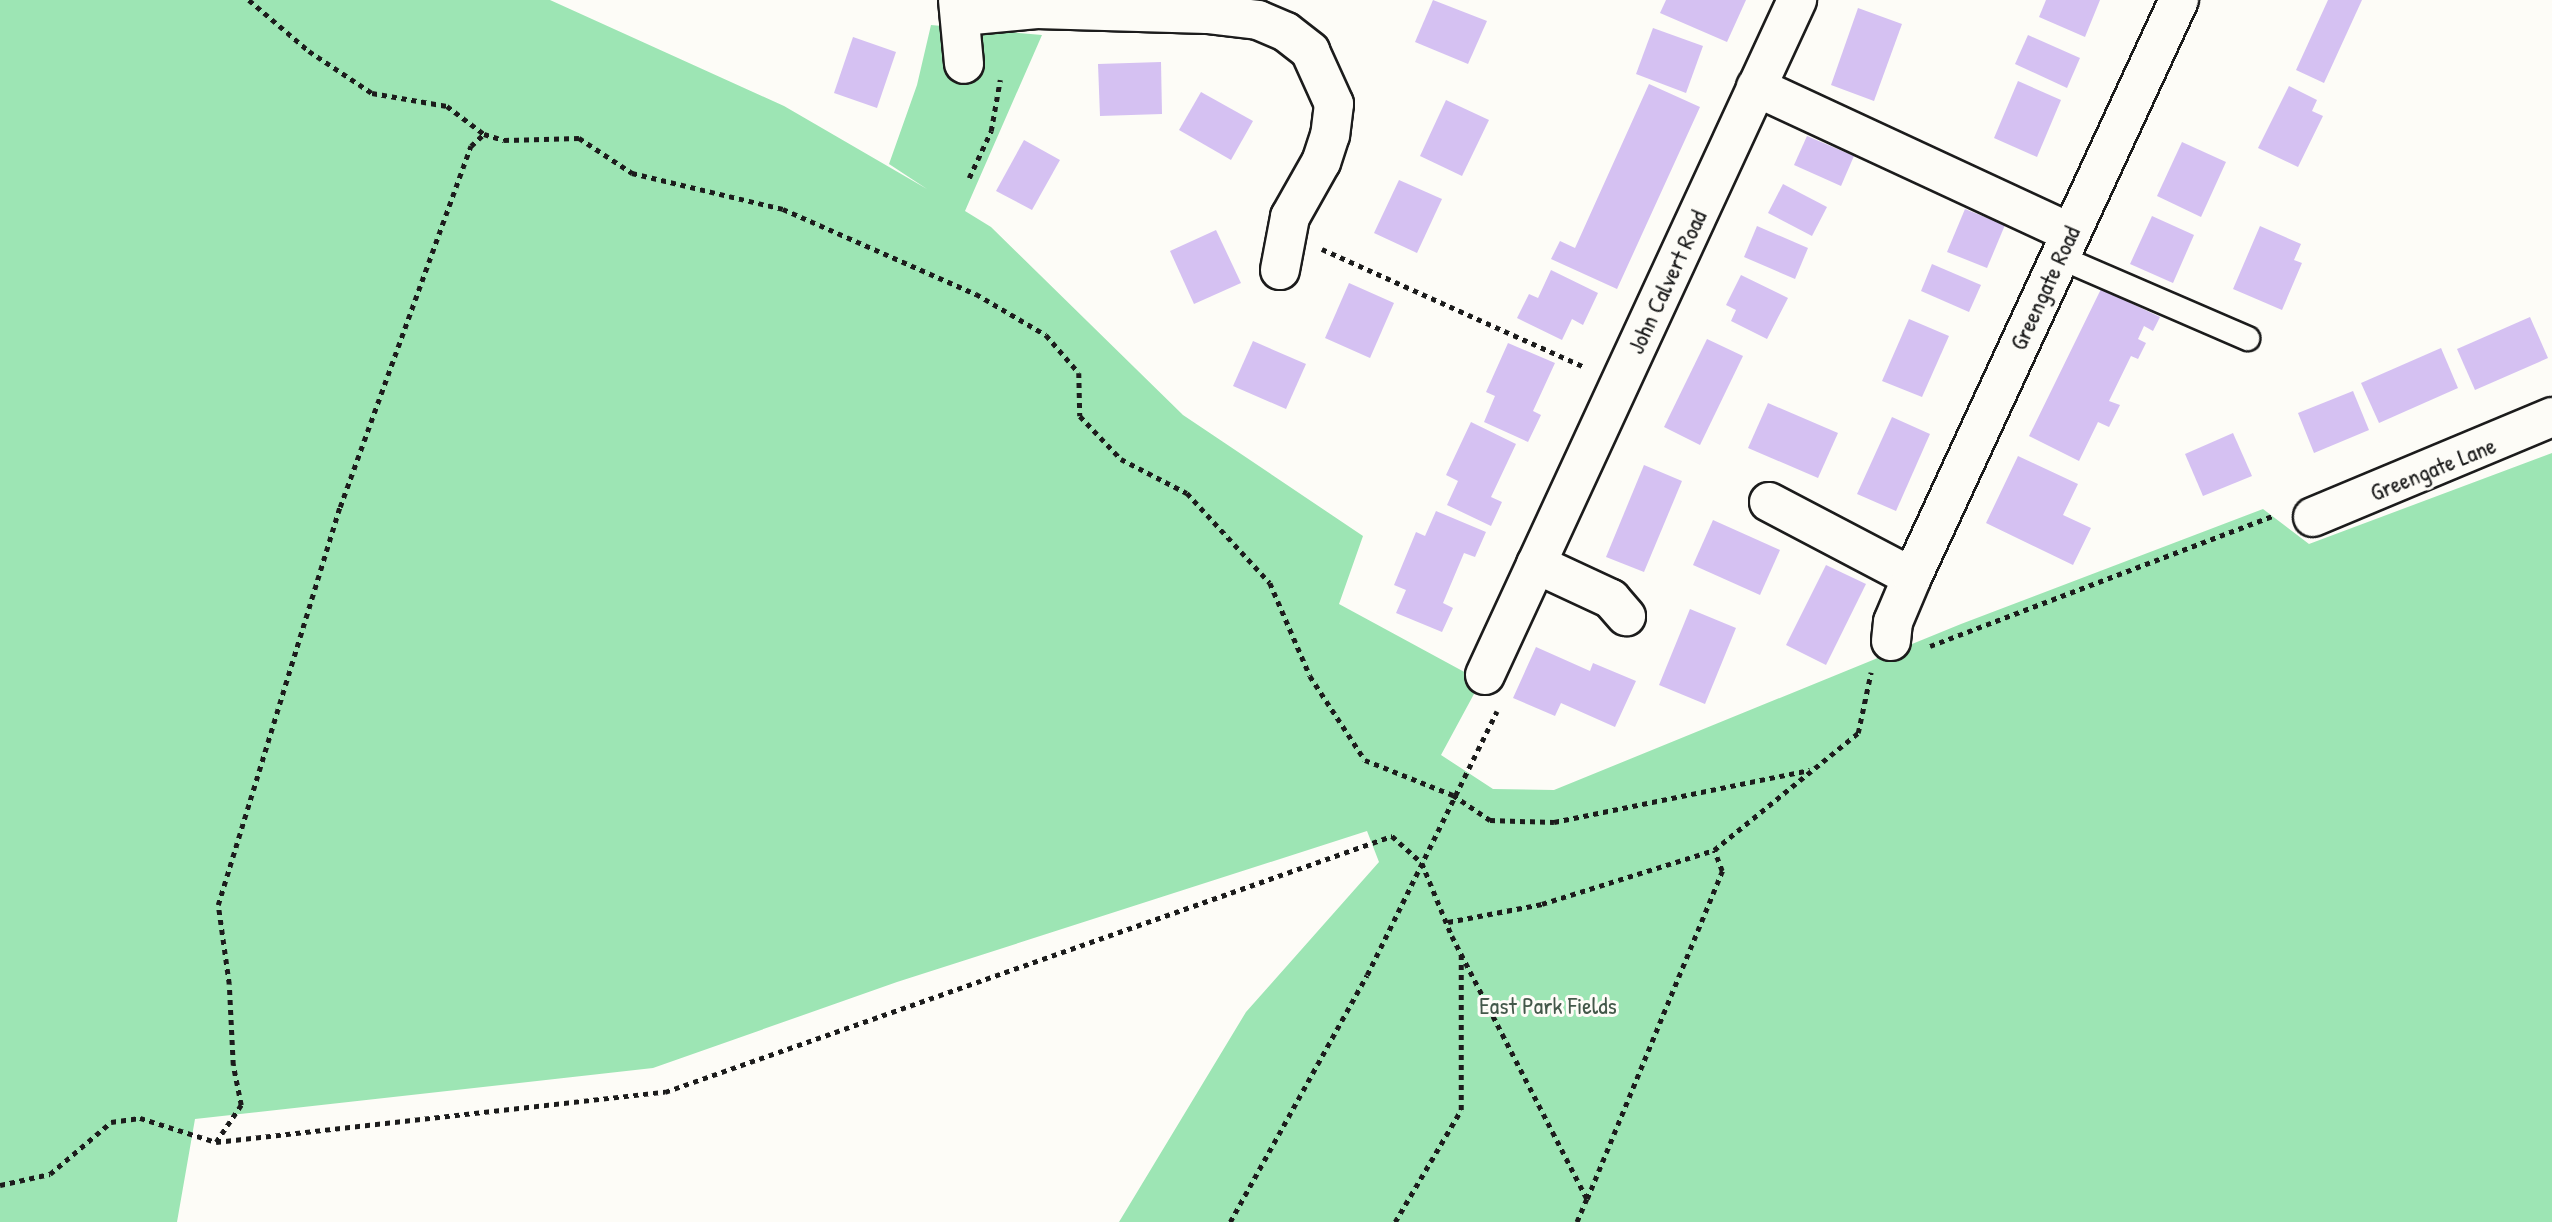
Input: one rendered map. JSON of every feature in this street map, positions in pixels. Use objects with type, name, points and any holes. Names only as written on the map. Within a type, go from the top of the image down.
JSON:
[{"type":"street","name":"John Calvert Road","points":[[1493,689],[1536,564],[1797,0]]},
{"type":"street","name":"Greengate Road","points":[[1891,641],[1892,622],[1912,577],[2179,0]]},
{"type":"street","points":[[964,65],[960,8],[1207,7],[1258,20],[1286,32],[1310,51],[1334,104],[1321,162],[1290,217],[1280,270]]},
{"type":"street","points":[[1756,87],[2066,245]]},
{"type":"street","name":"Greengate Lane","points":[[2313,517],[2552,417]]},
{"type":"street","points":[[1769,502],[1912,577]]},
{"type":"street","points":[[1536,564],[1611,599],[1626,616]]},
{"type":"lane","points":[[2066,245],[2248,338]]},
{"type":"path","points":[[249,0],[309,51],[372,93],[447,106],[484,134],[504,140],[579,138],[632,173],[783,209],[976,294],[1046,335],[1079,373],[1080,416],[1121,459],[1187,493],[1270,583],[1310,676],[1365,760],[1453,795],[1490,820],[1553,822],[1810,770]]},
{"type":"path","points":[[969,178],[991,131],[1000,77]]},
{"type":"path","points":[[216,1142],[241,1105],[233,1065],[229,984],[218,905],[340,507],[471,146],[484,134]]},
{"type":"path","points":[[1311,245],[1620,384]]},
{"type":"path","points":[[1448,922],[1542,904],[1714,850],[1858,733],[1873,662],[1891,641],[1914,649],[1944,643],[2272,515],[2313,517]]},
{"type":"path","points":[[1230,1222],[1361,986],[1422,863],[1453,795],[1493,689]]},
{"type":"path","points":[[0,1185],[50,1174],[111,1122],[140,1118],[216,1142],[665,1092],[1392,836],[1422,863],[1461,952],[1587,1199]]},
{"type":"path","points":[[1577,1222],[1723,871],[1714,850]]},
{"type":"path","points":[[1395,1222],[1461,1110],[1461,952]]},
{"type":"green space","name":"East Park Fields","points":[[0,0],[550,0],[784,106],[927,189],[889,164],[917,85],[931,25],[1042,35],[965,211],[991,227],[1183,415],[1363,536],[1339,604],[1481,681],[1441,755],[1493,789],[1554,790],[1961,624],[2263,509],[2309,544],[2552,453],[2552,1222],[1119,1222],[1246,1012],[1379,862],[1367,831],[897,982],[653,1068],[195,1119],[177,1222],[0,1222]]},
{"type":"building","points":[[1433,0],[1487,21],[1468,64],[1415,42]]},
{"type":"building","points":[[1666,0],[1746,0],[1727,42],[1660,13]]},
{"type":"building","points":[[2046,0],[2100,0],[2085,37],[2039,17]]},
{"type":"building","points":[[2328,0],[2362,0],[2324,83],[2296,70]]},
{"type":"building","points":[[1858,8],[1902,24],[1874,101],[1831,85]]},
{"type":"building","points":[[1653,28],[1703,46],[1686,93],[1636,74]]},
{"type":"building","points":[[2028,35],[2080,58],[2067,88],[2015,64]]},
{"type":"building","points":[[853,37],[896,52],[877,108],[834,93]]},
{"type":"building","points":[[1161,62],[1162,114],[1100,116],[1098,64]]},
{"type":"building","points":[[2018,81],[2061,100],[2037,157],[1994,138]]},
{"type":"building","points":[[1649,84],[1700,107],[1617,289],[1551,259],[1560,241],[1575,248]]},
{"type":"building","points":[[2289,86],[2317,100],[2312,111],[2323,116],[2298,167],[2258,148]]},
{"type":"building","points":[[1201,92],[1253,121],[1231,160],[1179,130]]},
{"type":"building","points":[[1446,100],[1489,120],[1462,176],[1420,156]]},
{"type":"building","points":[[1807,136],[1854,156],[1841,186],[1794,165]]},
{"type":"building","points":[[1024,140],[1060,160],[1032,210],[996,191]]},
{"type":"building","points":[[2182,142],[2226,162],[2201,217],[2157,196]]},
{"type":"building","points":[[1399,180],[1442,199],[1417,253],[1374,233]]},
{"type":"building","points":[[1783,184],[1827,207],[1812,236],[1768,213]]},
{"type":"building","points":[[1965,209],[2005,225],[1987,268],[1947,252]]},
{"type":"building","points":[[2152,216],[2194,235],[2173,283],[2130,264]]},
{"type":"building","points":[[1757,226],[1808,248],[1795,279],[1744,257]]},
{"type":"building","points":[[2260,226],[2301,244],[2294,260],[2302,263],[2282,310],[2233,289]]},
{"type":"building","points":[[1216,230],[1241,283],[1194,304],[1170,251]]},
{"type":"building","points":[[1932,264],[1981,285],[1969,312],[1921,291]]},
{"type":"building","points":[[1551,270],[1598,293],[1583,325],[1572,319],[1562,340],[1517,318],[1529,294],[1538,298]]},
{"type":"building","points":[[1741,275],[1788,298],[1767,339],[1731,321],[1736,310],[1726,305]]},
{"type":"building","points":[[1349,283],[1394,303],[1370,358],[1325,338]]},
{"type":"building","points":[[2101,289],[2160,317],[2153,331],[2144,326],[2138,339],[2146,343],[2138,359],[2131,356],[2109,401],[2120,405],[2109,427],[2098,422],[2079,461],[2029,436]]},
{"type":"building","points":[[2530,317],[2548,358],[2475,390],[2457,349]]},
{"type":"building","points":[[1909,319],[1949,336],[1922,397],[1882,381]]},
{"type":"building","points":[[1707,339],[1743,356],[1700,445],[1664,427]]},
{"type":"building","points":[[1253,341],[1306,364],[1286,409],[1233,386]]},
{"type":"building","points":[[1508,343],[1555,363],[1533,411],[1541,415],[1528,442],[1484,422],[1495,396],[1486,392]]},
{"type":"building","points":[[2441,348],[2458,388],[2379,423],[2361,383]]},
{"type":"building","points":[[2353,391],[2369,430],[2314,453],[2298,413]]},
{"type":"building","points":[[1768,403],[1838,433],[1818,478],[1748,448]]},
{"type":"building","points":[[1892,417],[1930,434],[1896,511],[1857,494]]},
{"type":"building","points":[[1471,422],[1516,444],[1491,497],[1502,502],[1491,526],[1447,505],[1458,481],[1446,475]]},
{"type":"building","points":[[2233,433],[2252,476],[2203,496],[2185,454]]},
{"type":"building","points":[[2018,456],[2078,484],[2063,515],[2091,528],[2073,565],[1986,523]]},
{"type":"building","points":[[1644,465],[1682,481],[1644,572],[1606,557]]},
{"type":"building","points":[[1436,511],[1486,532],[1475,557],[1464,553],[1443,603],[1453,608],[1442,632],[1396,613],[1406,590],[1394,585],[1416,532],[1425,536]]},
{"type":"building","points":[[1713,520],[1780,550],[1760,595],[1693,565]]},
{"type":"building","points":[[1826,565],[1866,584],[1826,665],[1786,645]]},
{"type":"building","points":[[1690,609],[1736,628],[1705,704],[1659,685]]},
{"type":"building","points":[[1536,647],[1590,671],[1593,663],[1636,681],[1615,727],[1561,703],[1555,716],[1513,698]]}]
